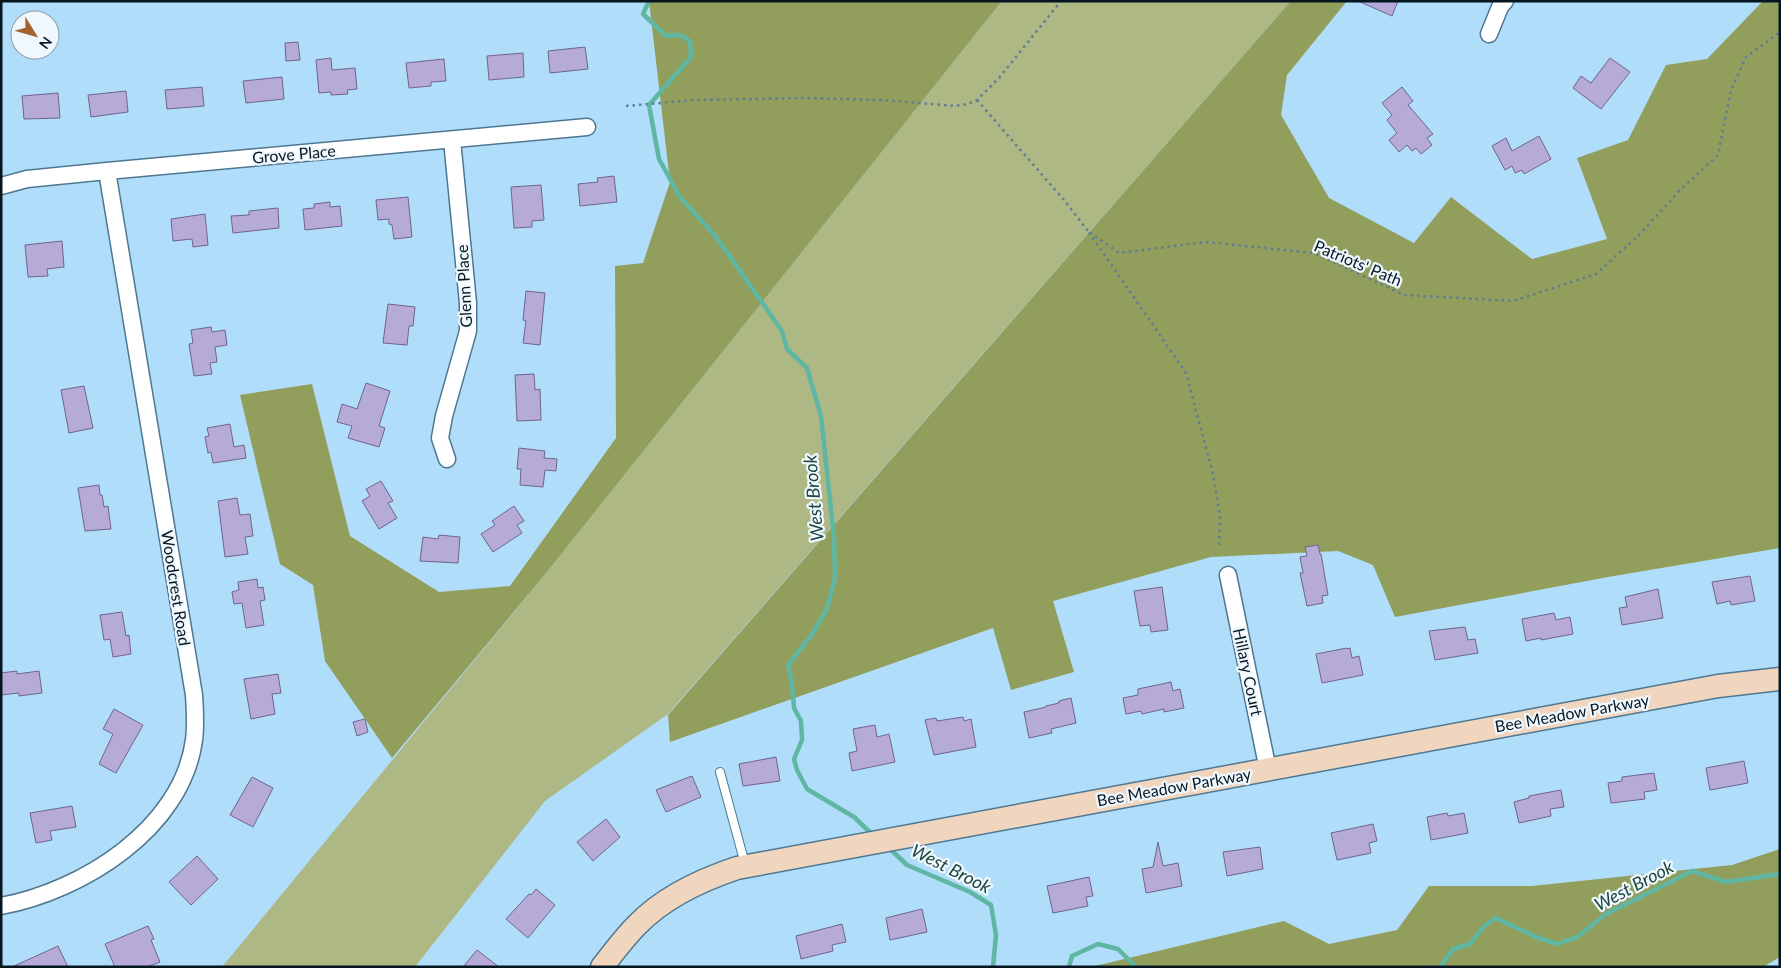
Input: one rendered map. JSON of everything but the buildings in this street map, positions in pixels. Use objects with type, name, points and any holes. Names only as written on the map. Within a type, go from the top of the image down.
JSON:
[{"type":"street","points":[[1489,34],[1500,7],[1505,1]]},
{"type":"street","name":"Grove Place","points":[[1,186],[27,179],[587,127]]},
{"type":"street","name":"Glenn Place","points":[[447,459],[440,438],[444,416],[468,331],[468,312],[452,140]]},
{"type":"street","name":"Woodcrest Road","points":[[1,906],[28,900],[82,878],[138,839],[153,824],[169,803],[190,761],[194,741],[196,720],[194,695],[107,171]]},
{"type":"street","name":"Hillary Court","points":[[1228,575],[1268,770]]},
{"type":"street","name":"Bee Meadow Parkway","points":[[602,967],[638,924],[662,905],[685,889],[711,877],[746,866],[1718,686],[1780,679]]},
{"type":"lane","points":[[720,772],[746,866]]},
{"type":"path","points":[[626,106],[694,100],[805,98],[883,100],[955,106],[967,104],[977,100],[999,78],[1061,1]]},
{"type":"path","name":"Patriots' Path","points":[[1088,231],[1119,253],[1206,242],[1314,253],[1404,295],[1513,301],[1596,274],[1639,235],[1679,191],[1718,155],[1731,90],[1746,57],[1780,32]]},
{"type":"path","points":[[977,100],[1064,200],[1088,231],[1186,373],[1214,474],[1220,517],[1219,545]]},
{"type":"green space","points":[[649,1],[1002,1],[547,572],[392,758],[325,661],[313,585],[280,564],[240,395],[312,384],[350,536],[439,592],[510,586],[616,438],[615,266],[643,263],[670,182]]},
{"type":"green space","points":[[1002,1],[1291,1],[668,714],[545,801],[415,967],[222,967],[547,572]]},
{"type":"green space","points":[[1291,1],[1347,1],[1287,75],[1281,115],[1329,198],[1414,243],[1451,197],[1532,259],[1607,239],[1577,158],[1628,140],[1666,65],[1707,59],[1763,1],[1780,1],[1780,548],[1608,577],[1395,617],[1373,565],[1338,551],[1211,557],[1053,601],[1074,672],[1011,690],[993,628],[670,742],[668,715]]},
{"type":"green space","points":[[1780,849],[1780,957],[1763,967],[1091,967],[1284,921],[1329,944],[1397,930],[1429,886],[1532,886],[1732,865]]},
{"type":"waterway","name":"West Brook","points":[[649,1],[643,14],[666,36],[680,35],[690,41],[691,57],[649,105],[659,159],[680,197],[717,238],[782,331],[787,349],[807,368],[821,416],[834,537],[835,578],[827,609],[813,633],[788,665],[794,708],[801,721],[802,740],[794,759],[797,770],[807,789],[854,817],[874,836]]},
{"type":"waterway","name":"West Brook","points":[[888,847],[907,865],[970,892],[991,905],[996,935],[993,967]]},
{"type":"waterway","name":"West Brook","points":[[1440,967],[1453,949],[1470,944],[1484,926],[1496,918],[1536,937],[1557,944],[1577,937],[1606,914],[1692,871],[1726,882],[1780,874]]},
{"type":"waterway","name":"West Brook","points":[[1069,967],[1072,956],[1098,944],[1118,949],[1136,967]]}]
